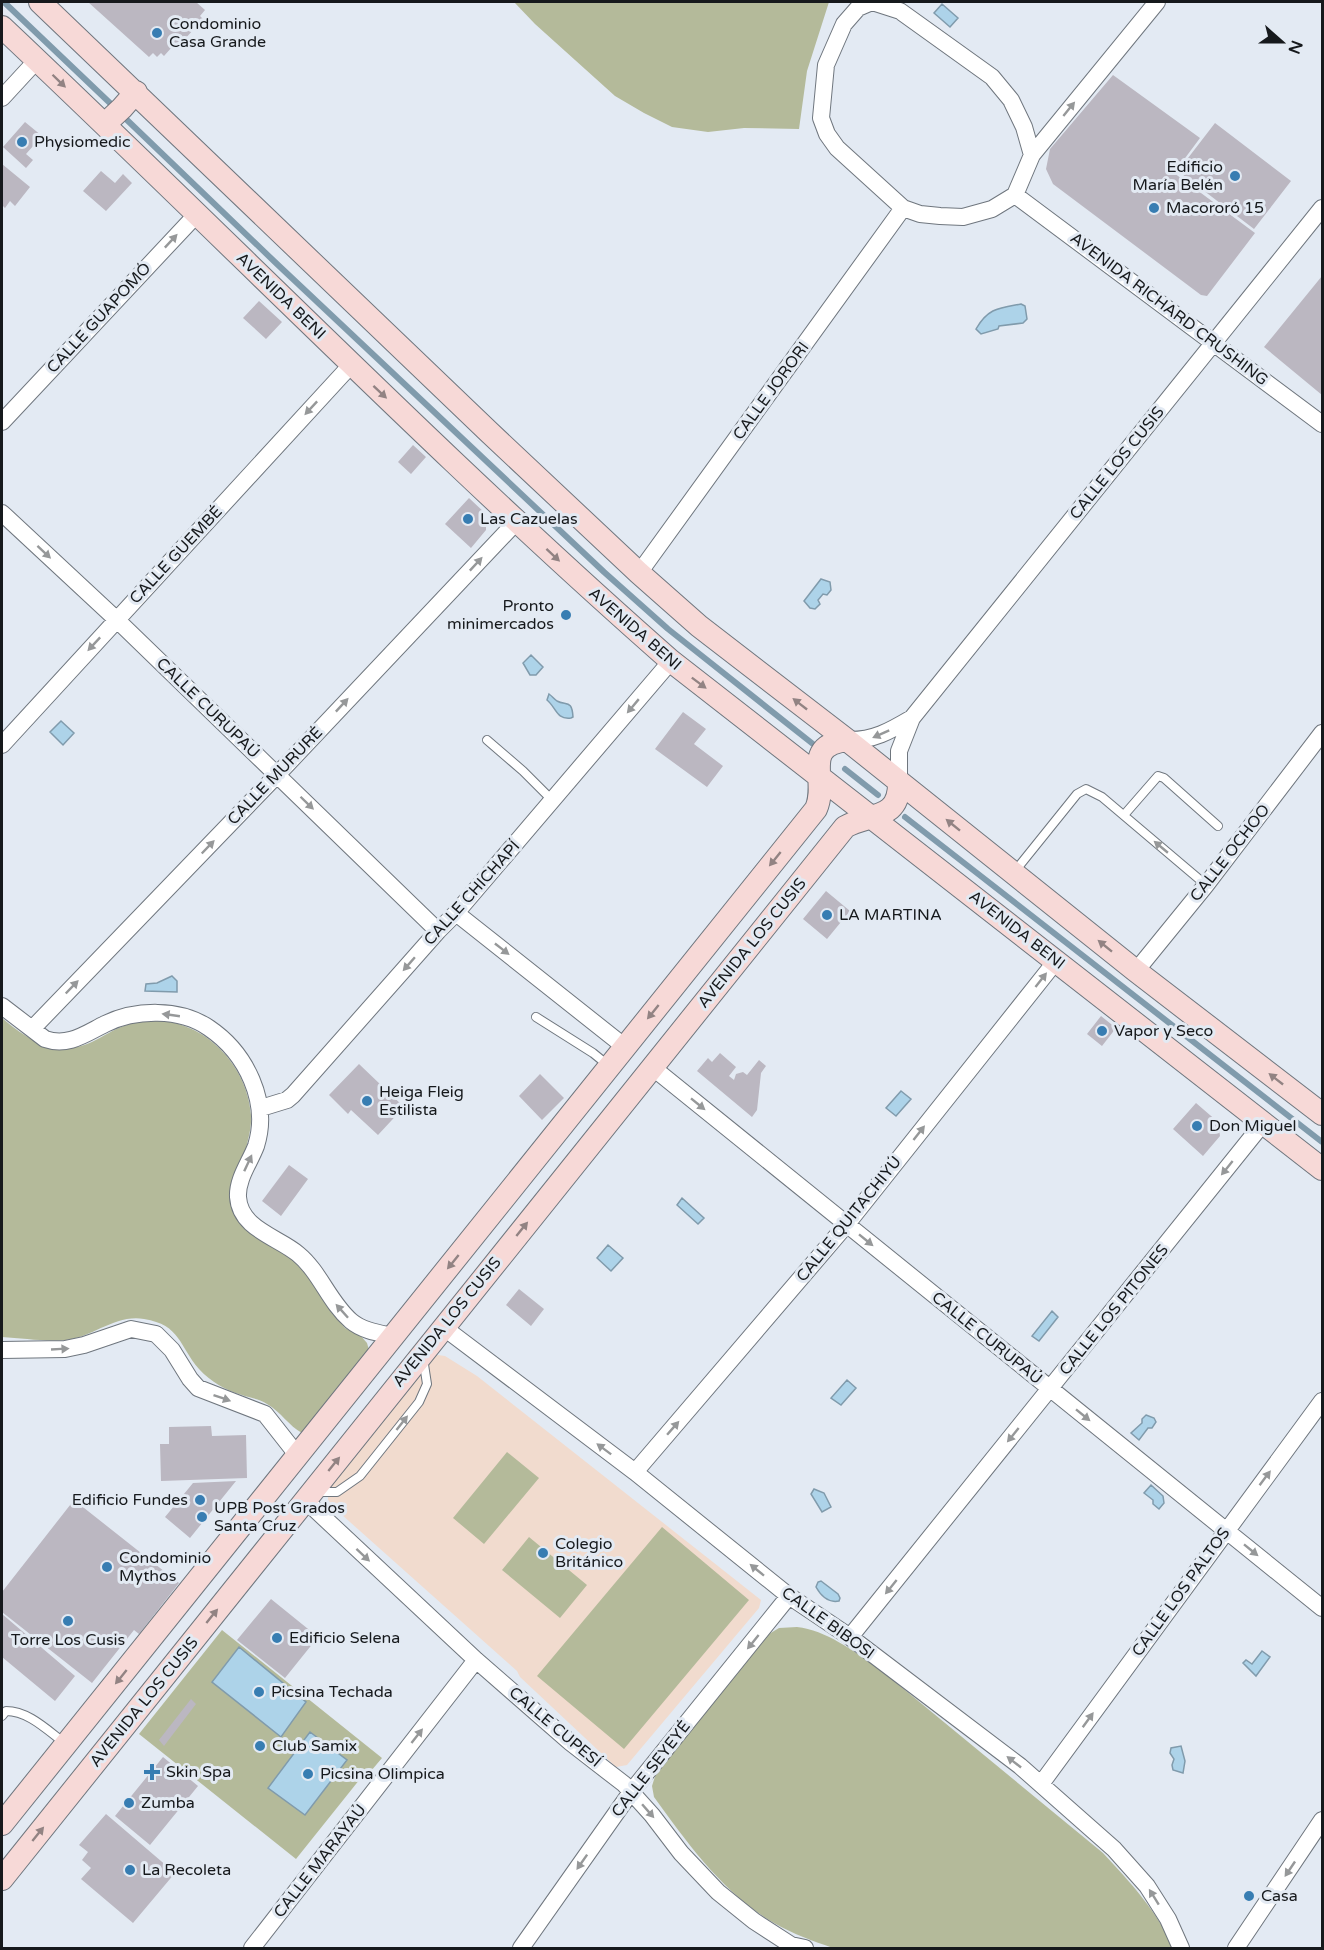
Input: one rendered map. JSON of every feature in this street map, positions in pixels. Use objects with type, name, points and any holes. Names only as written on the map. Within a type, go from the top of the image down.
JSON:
[{"type":"street","points":[[40,2],[490,433],[699,626],[847,740],[1136,971],[1323,1114]]},
{"type":"street","points":[[1032,155],[1024,127],[1011,100],[992,77],[900,11],[872,2],[858,8],[844,24],[826,65],[821,118],[827,134],[837,148],[903,208],[920,214],[963,217],[992,210],[1015,195],[1032,155],[1157,2]]},
{"type":"street","name":"AVENIDA BENI","points":[[2,27],[105,124],[351,365],[609,608],[671,661],[1323,1169]]},
{"type":"street","points":[[2,98],[37,60]]},
{"type":"street","points":[[105,124],[127,104],[136,92]]},
{"type":"street","name":"AVENIDA RICHARD CRUSHING","points":[[1015,195],[1323,424]]},
{"type":"street","name":"CALLE JORORI","points":[[639,573],[903,208]]},
{"type":"street","name":"CALLE LOS CUSIS","points":[[899,782],[898,751],[912,718],[1323,208]]},
{"type":"street","name":"CALLE GUAPOMÓ","points":[[2,422],[197,214]]},
{"type":"street","name":"CALLE GUEMBÉ","points":[[2,745],[351,365]]},
{"type":"street","name":"CALLE CURUPAÚ","points":[[2,513],[117,620],[438,931]]},
{"type":"street","name":"CALLE MURURÉ","points":[[32,1029],[277,775],[517,521]]},
{"type":"street","name":"CALLE CHICHAPÍ","points":[[261,1108],[286,1100],[293,1095],[456,913],[671,661]]},
{"type":"street","name":"CALLE LOS CUSIS","points":[[847,740],[860,741],[879,736],[912,718]]},
{"type":"street","name":"CALLE OCHOO","points":[[1136,971],[1206,885],[1323,733]]},
{"type":"street","name":"AVENIDA LOS CUSIS","points":[[2,1824],[816,809],[821,784],[819,761],[823,750],[831,743],[847,740]]},
{"type":"street","name":"AVENIDA LOS CUSIS","points":[[2,1879],[845,827],[885,813],[894,804],[899,782]]},
{"type":"street","points":[[804,824],[832,844]]},
{"type":"street","points":[[456,913],[625,1047]]},
{"type":"street","name":"CALLE QUITACHIYÚ","points":[[635,1472],[847,1224],[1056,960]]},
{"type":"street","points":[[2,1006],[45,1039],[54,1042],[81,1037],[117,1019],[142,1014],[159,1013],[195,1021],[209,1028],[242,1061],[261,1108],[258,1140],[237,1195],[244,1214],[261,1231],[300,1255],[333,1301],[352,1322],[363,1328],[393,1336]]},
{"type":"street","name":"CALLE CURUPAÚ","points":[[652,1067],[1323,1608]]},
{"type":"street","points":[[582,1100],[608,1122]]},
{"type":"street","name":"CALLE LOS PITONES","points":[[850,1637],[1264,1122]]},
{"type":"street","name":"CALLE BIBOSI","points":[[443,1328],[635,1472],[789,1596],[850,1637],[1041,1784],[1114,1849],[1147,1886],[1168,1919],[1181,1948]]},
{"type":"street","points":[[2,1350],[65,1349],[131,1329],[156,1334],[172,1350],[198,1388],[265,1414],[298,1456]]},
{"type":"street","name":"CALLE LOS PALTOS","points":[[1041,1784],[1323,1401]]},
{"type":"street","name":"CALLE CUPESÍ","points":[[308,1496],[476,1660],[631,1792],[681,1853],[718,1892],[794,1947]]},
{"type":"street","name":"CALLE SEYEYÉ","points":[[521,1948],[631,1792],[789,1596]]},
{"type":"street","points":[[149,1643],[174,1664]]},
{"type":"street","name":"CALLE MARAYAÚ","points":[[252,1948],[476,1660]]},
{"type":"street","points":[[1236,1948],[1323,1820]]},
{"type":"lane","points":[[487,740],[524,771],[552,800]]},
{"type":"lane","points":[[1124,815],[1158,776],[1164,778],[1218,826]]},
{"type":"lane","points":[[1013,873],[1077,794],[1092,790],[1206,885]]},
{"type":"lane","points":[[536,1017],[593,1053],[609,1067]]},
{"type":"lane","points":[[2,1716],[6,1711],[25,1714],[66,1745]]},
{"type":"shaded area","name":"Colegio Británico","points":[[445,1356],[477,1376],[761,1600],[759,1608],[627,1765],[616,1767],[520,1677],[517,1671],[328,1500],[328,1488],[429,1357]]},
{"type":"green space","points":[[514,2],[829,2],[807,71],[799,129],[744,128],[708,132],[672,127],[615,96]]},
{"type":"green space","points":[[2,1018],[22,1034],[37,1042],[62,1048],[73,1048],[91,1043],[134,1023],[156,1021],[176,1023],[213,1042],[228,1057],[247,1094],[251,1115],[244,1163],[241,1223],[253,1235],[291,1258],[319,1289],[334,1315],[345,1328],[360,1335],[367,1343],[369,1350],[302,1433],[264,1402],[230,1391],[208,1378],[172,1331],[156,1322],[134,1318],[124,1320],[66,1340],[2,1337]]},
{"type":"green space","points":[[507,1452],[539,1478],[484,1544],[453,1518]]},
{"type":"green space","points":[[662,1527],[749,1600],[624,1749],[537,1676]]},
{"type":"green space","points":[[529,1537],[587,1585],[560,1618],[502,1570]]},
{"type":"green space","points":[[797,1627],[829,1637],[877,1667],[1103,1853],[1133,1886],[1160,1922],[1173,1948],[833,1948],[781,1927],[739,1897],[708,1866],[680,1832],[654,1797],[652,1786],[657,1770],[769,1634],[779,1628]]},
{"type":"green space","name":"Club Samix","points":[[222,1630],[382,1758],[371,1771],[368,1769],[296,1859],[139,1734]]},
{"type":"water","points":[[942,4],[958,18],[950,27],[934,13]]},
{"type":"water","points":[[1021,304],[1025,306],[1027,319],[1023,323],[999,326],[998,329],[981,334],[976,329],[985,317],[995,310]]},
{"type":"water","points":[[821,579],[830,582],[831,590],[827,595],[823,594],[818,600],[820,604],[815,609],[810,608],[804,601]]},
{"type":"water","points":[[531,655],[543,667],[536,675],[530,675],[523,663]]},
{"type":"water","points":[[549,694],[557,701],[570,705],[573,717],[566,718],[559,715],[547,700]]},
{"type":"water","points":[[61,721],[74,733],[63,745],[50,732]]},
{"type":"water","points":[[172,976],[177,981],[177,992],[145,991],[146,984],[157,983]]},
{"type":"water","points":[[901,1091],[911,1099],[896,1116],[886,1108]]},
{"type":"water","points":[[682,1198],[704,1218],[698,1224],[677,1205]]},
{"type":"water","points":[[608,1245],[623,1258],[611,1271],[597,1258]]},
{"type":"water","points":[[1052,1311],[1058,1317],[1039,1341],[1032,1336]]},
{"type":"water","points":[[847,1380],[856,1388],[841,1405],[831,1398]]},
{"type":"water","points":[[1146,1415],[1154,1418],[1156,1422],[1139,1440],[1131,1433],[1142,1423]]},
{"type":"water","points":[[1151,1485],[1163,1496],[1164,1503],[1159,1509],[1144,1493]]},
{"type":"water","points":[[814,1489],[824,1493],[831,1507],[822,1512],[811,1494]]},
{"type":"water","points":[[821,1581],[838,1594],[839,1601],[829,1600],[820,1593],[816,1587]]},
{"type":"water","name":"Picsina Techada","points":[[239,1647],[306,1702],[281,1737],[212,1682]]},
{"type":"water","points":[[1262,1651],[1270,1657],[1256,1676],[1243,1663],[1246,1660],[1252,1664]]},
{"type":"water","name":"Picsina Olimpica","points":[[310,1732],[347,1760],[305,1815],[268,1788]]},
{"type":"water","points":[[1181,1746],[1185,1761],[1183,1773],[1173,1770],[1174,1759],[1170,1753],[1171,1748]]},
{"type":"building","name":"Condominio Casa Grande","points":[[88,2],[196,2],[205,10],[200,16],[203,19],[175,50],[172,47],[164,56],[161,53],[157,57],[153,53],[149,57]]},
{"type":"building","name":"Macororó 15","points":[[1113,75],[1200,138],[1174,173],[1255,233],[1207,296],[1201,295],[1053,184],[1046,169],[1050,149]]},
{"type":"building","name":"Physiomedic","points":[[25,122],[42,136],[26,154],[33,160],[26,168],[3,147]]},
{"type":"building","name":"Edificio María Belén","points":[[1215,123],[1291,181],[1254,229],[1178,171]]},
{"type":"building","name":"Physiomedic","points":[[2,164],[30,187],[15,206],[10,201],[5,208],[2,205]]},
{"type":"building","points":[[101,171],[115,183],[123,174],[132,183],[106,211],[83,191]]},
{"type":"building","points":[[1322,276],[1322,395],[1264,347]]},
{"type":"building","points":[[259,301],[282,322],[266,339],[243,318]]},
{"type":"building","points":[[413,445],[426,457],[411,474],[398,462]]},
{"type":"building","name":"Las Cazuelas","points":[[469,498],[486,514],[486,530],[471,548],[445,524]]},
{"type":"building","points":[[683,712],[706,729],[694,744],[723,766],[707,787],[655,749]]},
{"type":"building","name":"LA MARTINA","points":[[826,891],[850,911],[827,939],[803,919]]},
{"type":"building","name":"Vapor y Seco","points":[[1101,1016],[1116,1028],[1102,1046],[1087,1034]]},
{"type":"building","points":[[720,1053],[736,1067],[729,1076],[734,1080],[736,1074],[743,1072],[747,1075],[759,1060],[766,1066],[761,1073],[757,1110],[752,1117],[697,1071],[708,1058],[712,1062]]},
{"type":"building","name":"Heiga Fleig Estilista","points":[[359,1064],[404,1107],[378,1135],[351,1110],[348,1114],[329,1095]]},
{"type":"building","points":[[540,1074],[564,1098],[542,1120],[519,1096]]},
{"type":"building","name":"Don Miguel","points":[[1196,1103],[1218,1122],[1220,1136],[1203,1156],[1173,1129]]},
{"type":"building","points":[[289,1165],[308,1179],[281,1216],[262,1201]]},
{"type":"building","points":[[519,1289],[544,1309],[531,1326],[506,1305]]},
{"type":"building","points":[[211,1426],[212,1436],[246,1435],[247,1478],[161,1481],[160,1444],[169,1444],[169,1427]]},
{"type":"building","name":"Edificio Fundes","points":[[236,1481],[190,1538],[165,1517],[193,1483]]},
{"type":"building","points":[[74,1500],[179,1583],[139,1634],[134,1630],[92,1683],[2,1612],[2,1592]]},
{"type":"building","name":"Edificio Selena","points":[[271,1599],[318,1637],[285,1678],[237,1640]]},
{"type":"building","points":[[2,1614],[75,1676],[55,1701],[2,1657]]},
{"type":"building","points":[[191,1699],[196,1704],[164,1746],[159,1740]]},
{"type":"building","points":[[163,1757],[198,1786],[150,1845],[115,1816]]},
{"type":"building","name":"La Recoleta","points":[[106,1814],[175,1873],[133,1923],[81,1879],[91,1868],[82,1860],[88,1852],[79,1845]]},
{"type":"waterway","points":[[4,2],[111,104]]},
{"type":"waterway","points":[[127,120],[604,572],[668,629],[813,744]]},
{"type":"waterway","points":[[845,769],[878,795]]},
{"type":"waterway","points":[[905,817],[1322,1142]]},
{"type":"place","name":"Condominio Casa Grande","points":[[157,33]]},
{"type":"place","name":"Physiomedic","points":[[22,142]]},
{"type":"place","name":"Edificio María Belén","points":[[1235,176]]},
{"type":"place","name":"Macororó 15","points":[[1154,208]]},
{"type":"place","name":"Las Cazuelas","points":[[468,519]]},
{"type":"place","name":"Pronto minimercados","points":[[566,615]]},
{"type":"place","name":"LA MARTINA","points":[[827,915]]},
{"type":"place","name":"Vapor y Seco","points":[[1102,1031]]},
{"type":"place","name":"Heiga Fleig Estilista","points":[[367,1101]]},
{"type":"place","name":"Don Miguel","points":[[1197,1126]]},
{"type":"place","name":"Edificio Fundes","points":[[200,1500]]},
{"type":"place","name":"UPB Post Grados Santa Cruz","points":[[202,1517]]},
{"type":"place","name":"Colegio Británico","points":[[543,1553]]},
{"type":"place","name":"Condominio Mythos","points":[[107,1567]]},
{"type":"place","name":"Torre Los Cusis","points":[[68,1621]]},
{"type":"place","name":"Edificio Selena","points":[[277,1638]]},
{"type":"place","name":"Picsina Techada","points":[[259,1692]]},
{"type":"place","name":"Club Samix","points":[[260,1746]]},
{"type":"place","name":"Skin Spa","points":[[152,1772]]},
{"type":"place","name":"Picsina Olimpica","points":[[308,1774]]},
{"type":"place","name":"Zumba","points":[[129,1803]]},
{"type":"place","name":"La Recoleta","points":[[130,1870]]},
{"type":"place","name":"Casa","points":[[1249,1896]]}]
